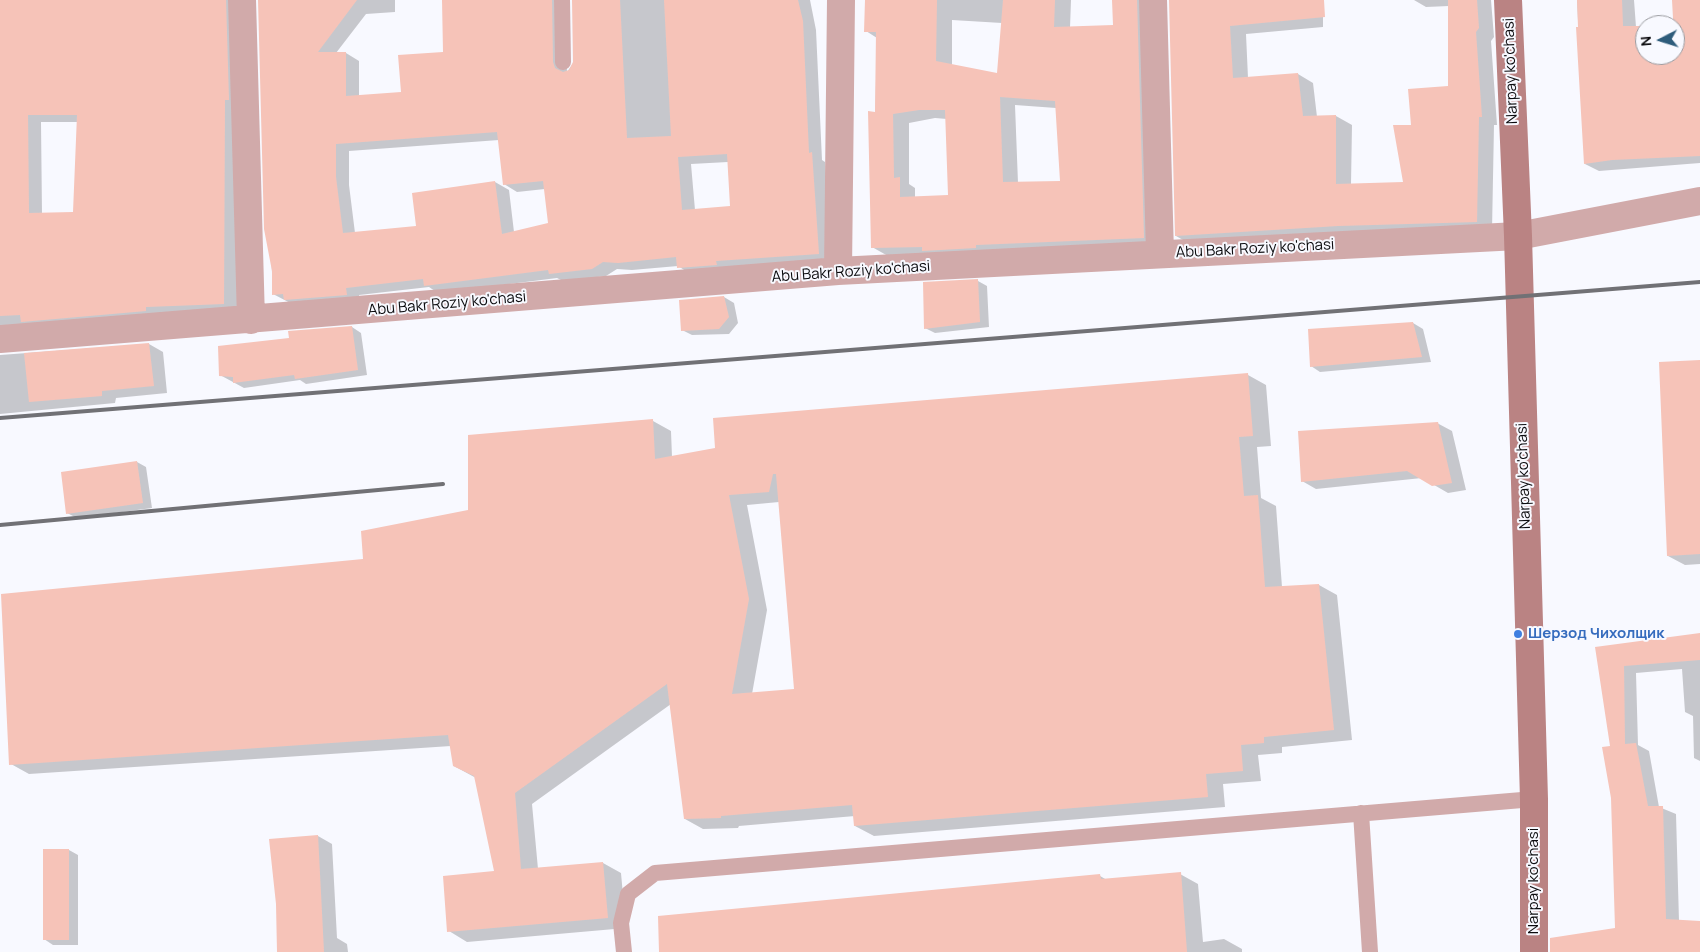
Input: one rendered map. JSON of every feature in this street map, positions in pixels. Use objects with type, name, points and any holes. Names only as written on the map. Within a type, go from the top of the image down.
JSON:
[{"type":"main road","name":"Narpay ko'chasi","points":[[1508,0],[1518,236],[1534,799],[1534,952]]},
{"type":"street","points":[[242,0],[251,320]]},
{"type":"street","points":[[838,271],[841,0]]},
{"type":"street","points":[[1153,0],[1160,254]]},
{"type":"street","name":"Abu Bakr Roziy ko'chasi","points":[[0,339],[838,271],[1518,236],[1700,201]]},
{"type":"lane","points":[[562,0],[563,62]]},
{"type":"lane","points":[[624,952],[621,922],[628,894],[654,873],[1534,799]]},
{"type":"lane","points":[[1361,813],[1370,952]]},
{"type":"building","points":[[0,0],[226,0],[229,100],[225,100],[224,304],[146,307],[146,311],[21,322],[20,315],[0,316]],"holes":[[[28,115],[77,115],[73,212],[29,213]]]},
{"type":"building","points":[[258,0],[357,0],[318,52],[346,52],[346,96],[401,92],[398,55],[443,52],[442,0],[552,0],[553,62],[555,68],[563,72],[569,70],[573,62],[572,0],[620,0],[627,138],[671,136],[664,0],[798,0],[803,21],[809,153],[812,152],[819,254],[716,261],[717,265],[677,268],[676,257],[618,263],[603,262],[592,269],[549,274],[548,270],[424,286],[423,279],[346,288],[347,295],[284,300],[283,294],[272,295],[272,271],[264,229]],"holes":[[[497,132],[503,185],[543,181],[548,223],[502,234],[495,181],[412,193],[416,226],[343,233],[336,177],[336,144]],[[727,154],[730,206],[682,210],[678,157]]]},
{"type":"building","points":[[865,0],[937,0],[936,61],[997,73],[1003,0],[1055,0],[1054,27],[1113,25],[1112,0],[1137,0],[1144,238],[976,245],[976,248],[922,251],[922,247],[871,248],[868,111],[875,112],[876,32],[864,32]],"holes":[[[1000,97],[1055,101],[1060,181],[1003,182]],[[919,110],[945,110],[948,195],[900,197],[900,177],[894,178],[893,114]]]},
{"type":"building","points":[[1169,0],[1324,0],[1325,17],[1230,26],[1233,78],[1298,73],[1303,116],[1336,115],[1336,184],[1403,182],[1393,125],[1411,125],[1408,89],[1448,86],[1448,0],[1477,0],[1479,28],[1476,32],[1482,117],[1479,117],[1477,222],[1338,226],[1175,236]]},
{"type":"building","points":[[1577,0],[1622,0],[1623,26],[1635,26],[1635,65],[1685,65],[1685,15],[1673,15],[1672,0],[1700,0],[1700,156],[1612,160],[1584,164],[1576,27],[1578,27]]},
{"type":"building","points":[[978,279],[980,322],[924,329],[923,282]]},
{"type":"building","points":[[724,296],[729,317],[719,329],[681,331],[679,300]]},
{"type":"building","points":[[1413,322],[1422,357],[1310,367],[1308,329]]},
{"type":"building","points":[[352,326],[358,370],[295,379],[294,375],[233,383],[233,377],[219,376],[218,346],[289,338],[288,331]]},
{"type":"building","points":[[149,343],[154,386],[102,391],[102,396],[29,402],[24,353]]},
{"type":"building","points":[[1700,360],[1700,554],[1667,556],[1659,362]]},
{"type":"building","points":[[1248,373],[1253,436],[1239,437],[1244,496],[1258,495],[1265,587],[1319,584],[1334,730],[1264,737],[1264,743],[1241,745],[1243,771],[1206,774],[1208,797],[854,826],[852,805],[721,816],[721,818],[684,819],[667,684],[515,793],[521,869],[603,862],[608,918],[447,932],[443,876],[494,871],[474,776],[453,766],[448,735],[9,765],[1,594],[363,559],[361,531],[468,510],[468,435],[653,419],[655,459],[715,448],[713,418]],"holes":[[[773,474],[776,474],[794,689],[732,694],[749,599],[729,495],[769,492]]]},
{"type":"building","points":[[1438,422],[1452,483],[1432,486],[1407,471],[1301,482],[1298,431]]},
{"type":"building","points":[[137,461],[143,503],[66,514],[61,472]]},
{"type":"building","points":[[1700,633],[1700,660],[1624,666],[1625,744],[1636,743],[1648,806],[1663,806],[1666,919],[1700,921],[1700,952],[1550,952],[1550,938],[1615,928],[1611,798],[1602,747],[1610,746],[1595,647]]},
{"type":"building","points":[[318,835],[324,952],[277,952],[276,904],[269,839]]},
{"type":"building","points":[[43,849],[69,849],[69,940],[43,940]]},
{"type":"building","points":[[1181,872],[1187,952],[659,952],[658,916],[1100,874],[1101,879]]},
{"type":"railway","points":[[0,418],[1700,282]]},
{"type":"railway","points":[[0,525],[443,484]]},
{"type":"place","name":"Шерзод Чихолщик","points":[[1518,634]]}]
